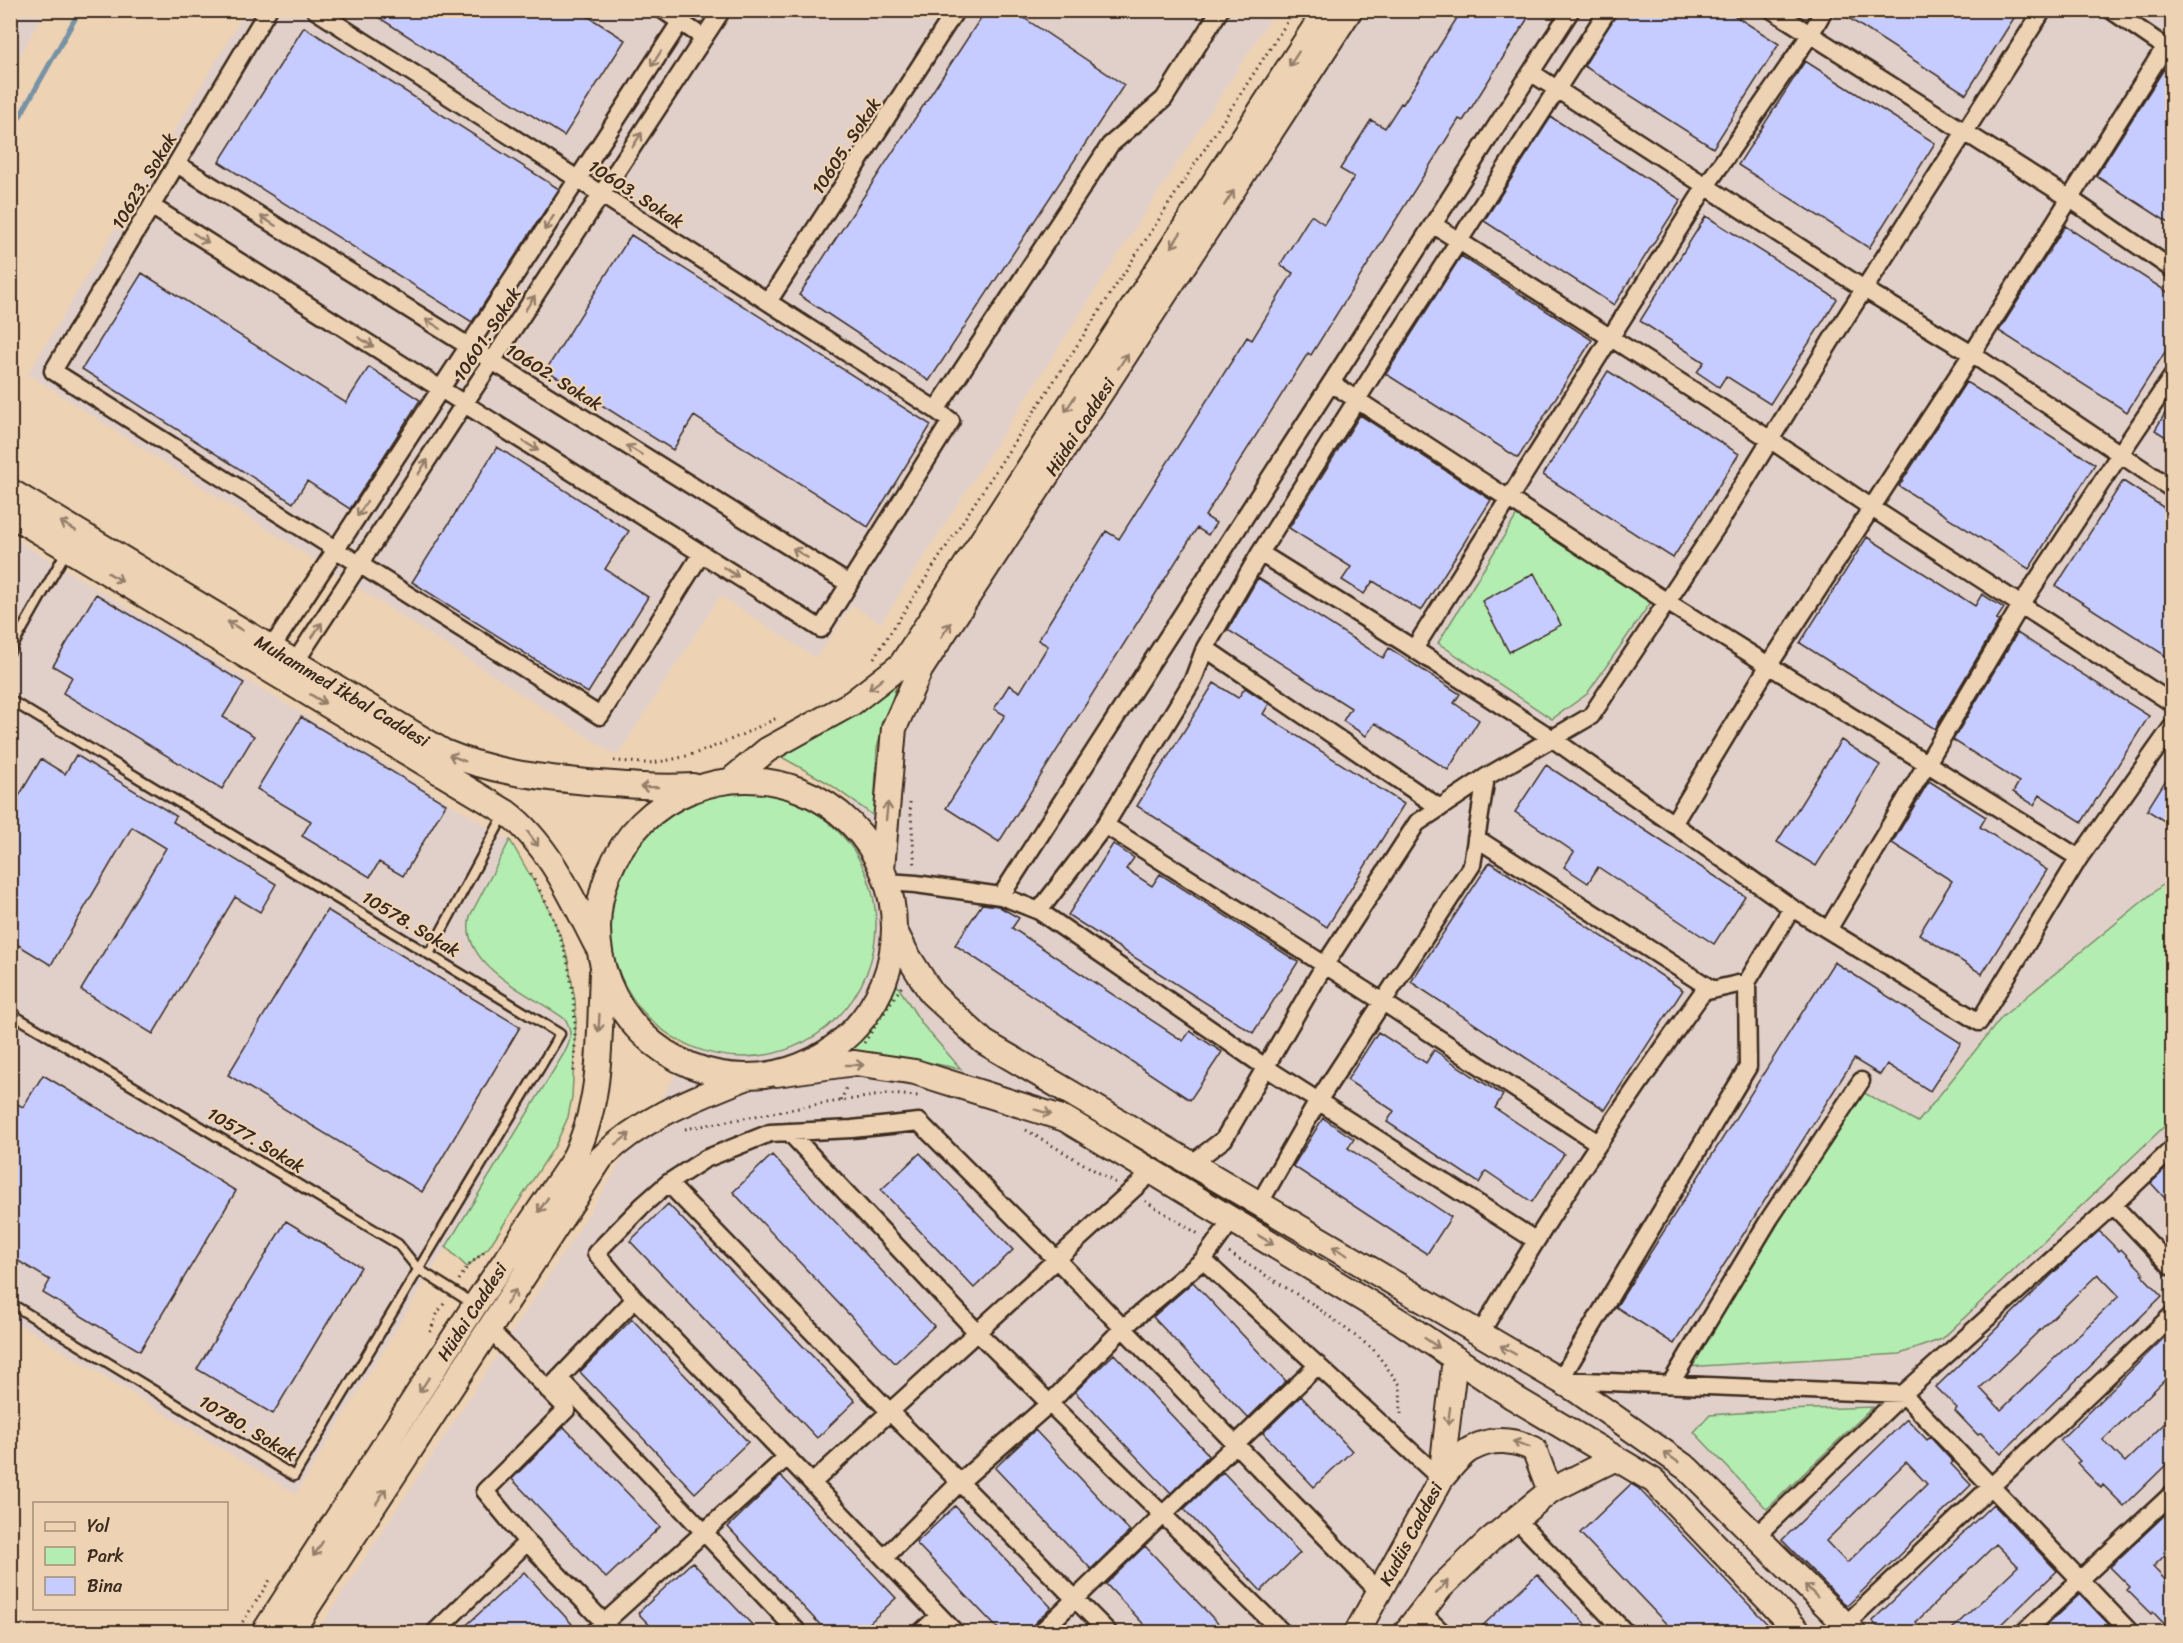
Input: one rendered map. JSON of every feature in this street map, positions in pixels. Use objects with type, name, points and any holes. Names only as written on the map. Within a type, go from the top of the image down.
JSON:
[{"type":"street","name":"10623. Sokak","points":[[268,10],[53,371],[336,550]]},
{"type":"street","name":"10603. Sokak","points":[[315,10],[936,410]]},
{"type":"street","points":[[663,10],[684,16],[704,38]]},
{"type":"street","name":"10601. Sokak","points":[[290,671],[722,10]]},
{"type":"street","name":"10605. Sokak","points":[[768,302],[956,10]]},
{"type":"street","points":[[151,206],[821,629],[951,421],[936,410],[1110,145],[1164,99],[1220,10]]},
{"type":"street","name":"Hüdai Caddesi","points":[[264,1632],[475,1305],[572,1162],[583,1140],[596,1083],[601,958],[598,927],[600,903],[615,858],[629,837],[664,805],[684,793],[719,782],[767,750],[852,703],[901,665],[1326,10]]},
{"type":"street","name":"Hüdai Caddesi","points":[[884,875],[894,728],[920,670],[1350,10]]},
{"type":"street","points":[[1001,896],[1571,10]]},
{"type":"street","points":[[1039,911],[1105,825],[1193,680],[1205,648],[1260,554],[1608,10]]},
{"type":"street","points":[[1772,10],[2069,198],[2172,268]]},
{"type":"street","points":[[1414,649],[1706,186],[1810,35],[1824,10]]},
{"type":"street","points":[[1191,1164],[1224,1139],[1324,966],[1417,823],[1486,777],[1591,717],[1716,528],[1864,289],[2043,10]]},
{"type":"street","points":[[1673,824],[1769,665],[1972,354],[2069,198],[2169,49],[2111,10]]},
{"type":"street","name":"10601. Sokak","points":[[266,656],[684,16]]},
{"type":"street","points":[[1532,73],[1864,289],[1972,354],[2172,489]]},
{"type":"street","name":"10602. Sokak","points":[[177,164],[849,584]]},
{"type":"street","points":[[1434,225],[1771,440],[2172,702]]},
{"type":"street","points":[[1828,930],[2021,605],[2172,377]]},
{"type":"street","points":[[1331,383],[1667,602],[2079,858]]},
{"type":"street","name":"Muhammed İkbal Caddesi","points":[[10,491],[506,812],[523,826],[567,891],[601,958],[617,1001],[640,1033],[671,1057],[707,1072],[746,1077]]},
{"type":"street","name":"Muhammed İkbal Caddesi","points":[[10,514],[68,549],[266,656]]},
{"type":"street","points":[[336,550],[600,716],[701,554]]},
{"type":"street","points":[[1260,554],[1414,649],[1553,739],[1792,908],[1979,1022],[2079,858],[2172,727]]},
{"type":"street","points":[[1205,648],[1440,808]]},
{"type":"street","name":"Muhammed İkbal Caddesi","points":[[290,671],[469,762],[521,775],[635,786],[753,780],[775,782],[797,788],[836,810],[853,825],[867,842],[884,875]]},
{"type":"street","points":[[1259,1204],[1318,1101],[1472,865],[1486,777]]},
{"type":"street","points":[[1105,825],[1383,1002],[1598,1143]]},
{"type":"street","points":[[1476,838],[1713,990]]},
{"type":"street","points":[[884,875],[916,884],[1001,896],[1039,911],[1265,1067],[1535,1240]]},
{"type":"street","points":[[776,1074],[801,1067],[823,1056],[844,1041],[875,1002],[886,979],[892,954],[894,929],[892,904],[884,875]]},
{"type":"street","points":[[1560,1380],[1748,1067],[1747,982],[1792,908]]},
{"type":"street","points":[[894,929],[932,994],[984,1042],[1560,1380],[1688,1469],[1849,1629],[1991,1487],[2172,1315]]},
{"type":"street","points":[[1480,1334],[1535,1240],[1598,1143],[1703,992],[1747,982]]},
{"type":"street","points":[[746,1077],[855,1063],[915,1072],[1065,1119],[1401,1322],[1514,1397],[1654,1481],[1799,1632]]},
{"type":"street","name":"Hüdai Caddesi","points":[[291,1632],[601,1158],[620,1140],[645,1123],[746,1077]]},
{"type":"street","points":[[1671,1383],[1770,1218],[1861,1081]]},
{"type":"street","points":[[955,1632],[635,1299],[596,1253],[668,1183],[705,1159],[770,1133],[852,1129],[919,1122],[1056,1259],[1379,1592]]},
{"type":"street","points":[[789,1132],[977,1332],[1282,1632]]},
{"type":"street","points":[[1756,1536],[1903,1394],[2114,1206],[2172,1149]]},
{"type":"street","points":[[812,1483],[1152,1172]]},
{"type":"street","points":[[668,1183],[1108,1632]]},
{"type":"street","points":[[2114,1206],[2172,1268]]},
{"type":"street","points":[[884,1558],[960,1482],[1050,1403],[1123,1328],[1203,1260],[1233,1220]]},
{"type":"street","points":[[1203,1260],[1441,1479],[1472,1448],[1499,1441],[1517,1441],[1534,1449],[1550,1491]]},
{"type":"street","points":[[554,1384],[635,1299]]},
{"type":"street","points":[[490,1330],[554,1384],[705,1533],[798,1632]]},
{"type":"street","name":"Kudüs Caddesi","points":[[1357,1632],[1441,1479],[1455,1358]]},
{"type":"street","points":[[1041,1632],[1318,1365]]},
{"type":"street","points":[[1560,1380],[1903,1394],[2130,1632]]},
{"type":"street","points":[[554,1384],[567,1409],[485,1491],[604,1629],[787,1457]]},
{"type":"street","points":[[1406,1632],[1441,1587],[1490,1540],[1550,1491],[1616,1458]]},
{"type":"street","points":[[2024,1632],[2172,1494]]},
{"type":"street","points":[[1516,1519],[1625,1632]]},
{"type":"street","points":[[435,1632],[527,1542]]},
{"type":"street","points":[[1421,1612],[1442,1632]]},
{"type":"street","points":[[921,1632],[939,1616]]},
{"type":"lane","points":[[10,651],[68,549]]},
{"type":"lane","name":"10578. Sokak","points":[[10,700],[560,1034],[418,1269]]},
{"type":"lane","points":[[429,954],[506,812]]},
{"type":"lane","name":"10577. Sokak","points":[[10,1013],[398,1244],[418,1269],[475,1305]]},
{"type":"lane","name":"10780. Sokak","points":[[10,1303],[294,1476],[418,1269]]},
{"type":"path","points":[[910,796],[916,884]]},
{"type":"path","points":[[682,1129],[887,1094],[920,1096]]},
{"type":"path","points":[[1019,1126],[1311,1303],[1373,1349],[1400,1385],[1401,1414]]},
{"type":"shaded area","points":[[10,11],[45,11],[11,71]]},
{"type":"shaded area","points":[[246,11],[1275,11],[881,623],[852,605],[816,658],[720,596],[617,756],[28,374]]},
{"type":"shaded area","points":[[1363,11],[2172,11],[2172,1632],[317,1632],[570,1243],[764,934]]},
{"type":"shaded area","points":[[10,536],[510,840],[470,916],[469,934],[479,956],[497,975],[557,1013],[566,1020],[571,1029],[566,1050],[296,1494],[11,1319]]},
{"type":"green space","points":[[1517,515],[1651,602],[1587,694],[1552,719],[1438,643]]},
{"type":"green space","points":[[898,680],[877,748],[874,816],[828,783],[778,755],[843,723]]},
{"type":"green space","points":[[730,791],[756,791],[782,796],[806,806],[828,821],[846,839],[861,861],[871,885],[876,924],[871,963],[861,987],[846,1009],[828,1027],[806,1042],[782,1052],[756,1057],[730,1057],[704,1052],[680,1042],[658,1027],[640,1009],[625,987],[615,963],[610,937],[610,911],[615,885],[625,861],[640,839],[658,821],[680,806],[704,796]]},
{"type":"green space","points":[[510,840],[547,905],[568,960],[576,1020],[572,1097],[568,1117],[555,1146],[489,1247],[467,1267],[446,1247],[566,1050],[570,1039],[566,1020],[518,990],[487,965],[475,950],[469,934],[470,916]]},
{"type":"green space","points":[[2172,877],[2172,1119],[1942,1339],[1900,1354],[1685,1367],[1857,1089],[1918,1122],[2002,1017]]},
{"type":"green space","points":[[892,977],[922,1024],[961,1069],[896,1056],[832,1056],[866,1023]]},
{"type":"green space","points":[[1873,1407],[1767,1509],[1694,1432],[1710,1415]]},
{"type":"building","points":[[367,10],[578,10],[625,40],[564,136]]},
{"type":"building","points":[[986,10],[1012,10],[1124,85],[929,381],[799,295]]},
{"type":"building","points":[[1462,10],[1533,10],[1463,121],[1459,119],[1311,355],[1308,353],[1205,516],[1216,523],[1208,535],[1197,528],[999,842],[946,808],[1005,715],[994,709],[1009,685],[1020,692],[1048,646],[1038,640],[1106,531],[1119,539],[1247,337],[1252,340],[1293,273],[1280,265],[1311,215],[1324,224],[1354,177],[1340,169],[1371,120],[1385,128],[1401,103],[1403,104]]},
{"type":"building","points":[[1618,10],[1726,10],[1779,44],[1713,148],[1584,66]]},
{"type":"building","points":[[1836,10],[2019,10],[1966,94]]},
{"type":"building","points":[[304,27],[559,189],[472,322],[219,162]]},
{"type":"building","points":[[1805,61],[1935,143],[1869,248],[1738,165]]},
{"type":"building","points":[[2164,69],[2172,74],[2172,225],[2096,176]]},
{"type":"building","points":[[1551,117],[1681,200],[1614,305],[1484,221]]},
{"type":"building","points":[[1706,216],[1837,299],[1770,404],[1726,376],[1719,387],[1697,372],[1704,362],[1640,321]]},
{"type":"building","points":[[2065,226],[2172,295],[2172,341],[2127,412],[1999,331]]},
{"type":"building","points":[[631,235],[931,425],[868,527],[694,416],[673,450],[546,370]]},
{"type":"building","points":[[1461,256],[1592,340],[1518,458],[1386,374]]},
{"type":"building","points":[[142,273],[346,403],[369,367],[420,400],[350,509],[307,481],[293,503],[82,369]]},
{"type":"building","points":[[1608,371],[1739,454],[1673,558],[1543,475]]},
{"type":"building","points":[[1966,382],[2095,464],[2029,569],[1899,486]]},
{"type":"building","points":[[2172,402],[2172,441],[2155,430]]},
{"type":"building","points":[[1360,415],[1491,500],[1421,611],[1373,581],[1364,594],[1342,580],[1351,567],[1289,528]]},
{"type":"building","points":[[497,447],[629,531],[605,569],[648,597],[588,693],[412,582]]},
{"type":"building","points":[[2123,481],[2172,513],[2172,660],[2056,586]]},
{"type":"building","points":[[1867,537],[1975,606],[1982,594],[2004,608],[1996,620],[1999,621],[1935,729],[1800,643]]},
{"type":"building","points":[[1534,573],[1561,625],[1509,652],[1482,601]]},
{"type":"building","points":[[1258,578],[1383,658],[1389,648],[1460,694],[1454,703],[1479,720],[1448,770],[1375,723],[1366,736],[1343,721],[1351,708],[1228,630]]},
{"type":"building","points":[[96,594],[244,683],[223,717],[254,736],[222,789],[63,693],[72,677],[53,666]]},
{"type":"building","points":[[2017,633],[2149,716],[2082,822],[2040,795],[2034,805],[2013,792],[2019,782],[1953,740]]},
{"type":"building","points":[[1214,683],[1238,698],[1245,688],[1269,704],[1263,714],[1404,804],[1327,927],[1137,806]]},
{"type":"building","points":[[301,717],[446,804],[403,876],[379,862],[370,877],[302,836],[311,821],[257,789]]},
{"type":"building","points":[[1841,740],[1880,765],[1816,866],[1777,842]]},
{"type":"building","points":[[76,755],[176,816],[173,822],[276,884],[260,912],[235,897],[153,1034],[81,990],[166,848],[132,827],[51,965],[10,940],[10,811],[41,759],[65,774]]},
{"type":"building","points":[[1546,765],[1745,896],[1714,944],[1598,867],[1588,883],[1564,867],[1574,852],[1515,812]]},
{"type":"building","points":[[2172,770],[2172,826],[2147,810]]},
{"type":"building","points":[[1929,781],[1986,817],[1980,827],[2047,870],[1982,974],[1919,934],[1952,881],[1892,843]]},
{"type":"building","points":[[1113,844],[1134,858],[1126,869],[1152,886],[1160,874],[1298,962],[1253,1033],[1068,915]]},
{"type":"building","points":[[1490,862],[1683,990],[1605,1110],[1411,982]]},
{"type":"building","points":[[982,904],[998,906],[1019,918],[1012,928],[1183,1041],[1190,1031],[1222,1052],[1190,1100],[955,945]]},
{"type":"building","points":[[327,910],[520,1027],[422,1192],[228,1075]]},
{"type":"building","points":[[1834,962],[1961,1043],[1930,1091],[1887,1064],[1880,1075],[1854,1059],[1674,1344],[1616,1307]]},
{"type":"building","points":[[1378,1032],[1426,1063],[1434,1050],[1503,1095],[1495,1108],[1564,1154],[1532,1202],[1486,1171],[1479,1183],[1387,1122],[1394,1111],[1347,1080]]},
{"type":"building","points":[[43,1075],[236,1191],[140,1351],[43,1293],[50,1280],[10,1256],[10,1100],[23,1107]]},
{"type":"building","points":[[1323,1118],[1354,1139],[1348,1148],[1451,1217],[1427,1254],[1293,1166]]},
{"type":"building","points":[[920,1153],[1013,1250],[974,1288],[881,1190]]},
{"type":"building","points":[[772,1155],[934,1326],[895,1363],[733,1192]]},
{"type":"building","points":[[2172,1163],[2172,1206],[2151,1183]]},
{"type":"building","points":[[668,1204],[855,1401],[817,1438],[630,1241]]},
{"type":"building","points":[[286,1221],[361,1267],[273,1414],[197,1369]]},
{"type":"building","points":[[2099,1231],[2119,1251],[2121,1249],[2162,1296],[2001,1454],[1981,1433],[1978,1435],[1955,1411],[1957,1408],[1936,1387]],"holes":[[[2098,1274],[2119,1296],[2001,1410],[1980,1388]]]},
{"type":"building","points":[[1193,1282],[1286,1381],[1248,1418],[1153,1317]]},
{"type":"building","points":[[632,1319],[748,1442],[695,1493],[580,1372]]},
{"type":"building","points":[[2172,1330],[2172,1373],[2103,1440],[2125,1462],[2172,1416],[2172,1459],[2124,1506],[2103,1485],[2101,1488],[2077,1463],[2080,1461],[2060,1440]]},
{"type":"building","points":[[1114,1354],[1207,1453],[1208,1456],[1171,1493],[1075,1392]]},
{"type":"building","points":[[1301,1396],[1352,1451],[1314,1487],[1263,1433]]},
{"type":"building","points":[[1907,1419],[1927,1440],[1930,1437],[1971,1485],[1847,1606],[1782,1540]],"holes":[[[1906,1462],[1927,1484],[1847,1563],[1826,1541]]]},
{"type":"building","points":[[564,1427],[660,1527],[606,1578],[512,1479]]},
{"type":"building","points":[[1035,1430],[1130,1531],[1091,1569],[995,1468]]},
{"type":"building","points":[[1223,1472],[1300,1553],[1261,1591],[1184,1509]]},
{"type":"building","points":[[781,1476],[896,1598],[860,1632],[827,1632],[728,1527]]},
{"type":"building","points":[[1631,1484],[1638,1488],[1775,1632],[1674,1632],[1580,1533]]},
{"type":"building","points":[[1993,1504],[2057,1571],[1994,1632],[1949,1632],[2018,1566],[1996,1544],[1916,1622],[1926,1632],[1883,1632],[1872,1621]]},
{"type":"building","points":[[955,1506],[1051,1607],[1034,1624],[1031,1632],[1001,1632],[916,1543]]},
{"type":"building","points":[[2172,1508],[2172,1548],[2153,1567],[2172,1587],[2172,1632],[2127,1590],[2130,1587],[2110,1567]]},
{"type":"building","points":[[1145,1546],[1226,1632],[1151,1632],[1106,1584]]},
{"type":"building","points":[[692,1562],[759,1632],[656,1632],[638,1613]]},
{"type":"building","points":[[524,1572],[572,1624],[563,1632],[459,1632]]},
{"type":"building","points":[[1537,1574],[1593,1632],[1476,1632]]},
{"type":"building","points":[[2080,1594],[2116,1632],[2039,1632]]},
{"type":"building","points":[[1066,1623],[1075,1632],[1056,1632]]},
{"type":"waterway","points":[[10,134],[80,10]]}]
